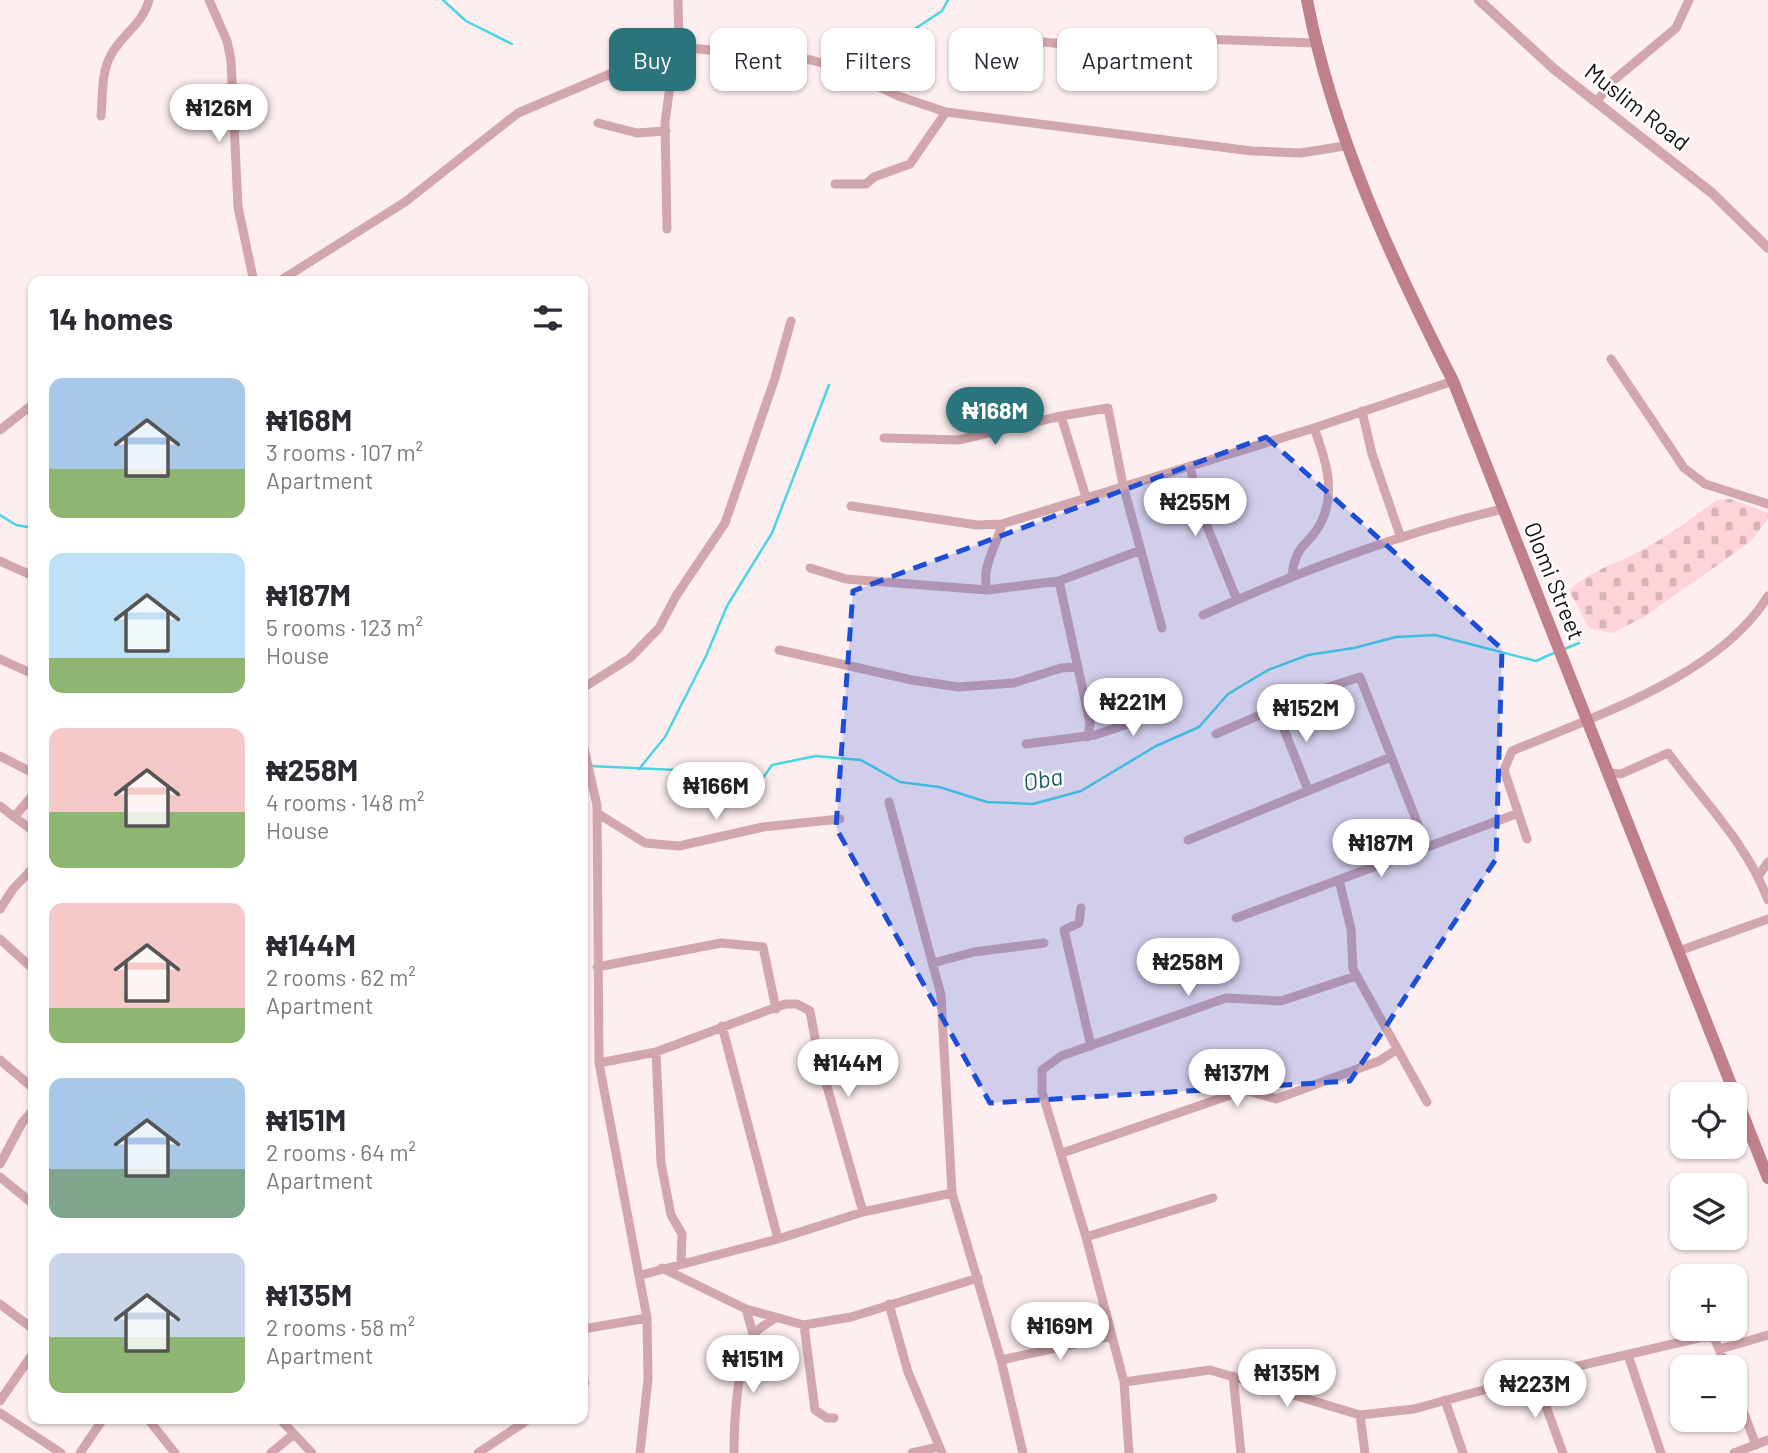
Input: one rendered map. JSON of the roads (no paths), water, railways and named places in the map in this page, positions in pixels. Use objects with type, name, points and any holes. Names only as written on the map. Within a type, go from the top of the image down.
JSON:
[{"type":"main road","name":"Olomi Street","points":[[1307,0],[1315,43],[1345,145],[1406,289],[1453,381],[1768,1178]]},
{"type":"street","points":[[101,116],[105,67],[111,53],[140,21],[149,0]]},
{"type":"street","points":[[209,0],[224,33],[230,60],[238,207],[249,276]]},
{"type":"street","points":[[677,28],[678,0]]},
{"type":"street","name":"Muslim Road","points":[[1479,0],[1554,69],[1712,192],[1768,248]]},
{"type":"street","points":[[1596,102],[1614,80],[1676,28],[1689,0]]},
{"type":"street","points":[[1043,42],[1062,45],[1151,42],[1171,38],[1315,43]]},
{"type":"street","points":[[696,50],[811,60],[837,67],[898,96],[946,112],[1252,150],[1300,153],[1345,145]]},
{"type":"street","points":[[288,276],[405,202],[518,113],[609,73]]},
{"type":"street","points":[[667,229],[666,131],[671,91]]},
{"type":"street","points":[[835,184],[866,184],[874,177],[910,164],[946,112]]},
{"type":"street","points":[[598,123],[643,134],[666,131]]},
{"type":"street","points":[[588,685],[630,658],[659,628],[725,523],[775,378],[791,321]]},
{"type":"street","points":[[1611,359],[1684,468],[1705,484],[1768,504]]},
{"type":"street","points":[[851,506],[976,525],[1002,524],[1314,428],[1453,381]]},
{"type":"street","points":[[0,430],[28,408]]},
{"type":"street","points":[[884,438],[959,440],[1060,416],[1108,408],[1124,485],[1162,628]]},
{"type":"street","points":[[1362,411],[1372,454],[1401,538]]},
{"type":"street","points":[[1060,416],[1086,497]]},
{"type":"street","points":[[1292,575],[1302,544],[1320,523],[1328,494],[1329,467],[1314,428]]},
{"type":"street","points":[[1190,466],[1198,504],[1237,600]]},
{"type":"street","points":[[1203,615],[1292,575],[1401,538],[1503,509]]},
{"type":"street","points":[[987,590],[984,571],[996,547],[1002,524]]},
{"type":"street","points":[[810,568],[846,579],[987,590],[1059,581],[1141,550]]},
{"type":"street","points":[[0,561],[28,574]]},
{"type":"street","points":[[1059,581],[1090,723],[1087,737]]},
{"type":"street","points":[[1527,839],[1516,814],[1504,770],[1507,756],[1640,697],[1705,659],[1757,614],[1768,596]]},
{"type":"street","points":[[779,650],[912,680],[958,687],[1014,683],[1061,668],[1079,667]]},
{"type":"street","points":[[0,659],[28,672]]},
{"type":"street","points":[[1216,734],[1310,693],[1360,677],[1426,845]]},
{"type":"street","points":[[1276,709],[1308,790]]},
{"type":"street","points":[[1026,744],[1087,737],[1170,710]]},
{"type":"street","points":[[1609,773],[1621,774],[1668,753],[1688,781],[1726,822],[1759,875],[1768,900]]},
{"type":"street","points":[[0,756],[28,770]]},
{"type":"street","points":[[1188,840],[1391,757]]},
{"type":"street","points":[[588,762],[594,784],[597,813],[599,1063],[647,1318],[648,1380],[640,1453]]},
{"type":"street","points":[[15,816],[28,801]]},
{"type":"street","points":[[889,802],[941,995],[952,1193],[1001,1360],[1023,1453]]},
{"type":"street","points":[[0,806],[28,827]]},
{"type":"street","points":[[597,813],[645,842],[679,846],[763,828],[840,818]]},
{"type":"street","points":[[1236,918],[1426,845],[1516,814]]},
{"type":"street","points":[[1759,875],[1768,862]]},
{"type":"street","points":[[0,909],[28,873]]},
{"type":"street","points":[[1339,880],[1351,929],[1356,976],[1427,1102]]},
{"type":"street","points":[[1081,908],[1079,923],[1063,930],[1091,1045]]},
{"type":"street","points":[[1679,951],[1768,919]]},
{"type":"street","points":[[0,939],[28,964]]},
{"type":"street","points":[[597,967],[721,943],[763,947],[776,1009]]},
{"type":"street","points":[[933,963],[974,952],[1044,943]]},
{"type":"street","points":[[1129,1453],[1124,1382],[1086,1237],[1042,1092],[1042,1070],[1061,1056],[1226,998],[1280,1001],[1356,976]]},
{"type":"street","points":[[599,1063],[656,1052],[722,1026],[776,1009],[797,1004],[810,1011],[818,1055],[863,1212]]},
{"type":"street","points":[[722,1026],[779,1239]]},
{"type":"street","points":[[1062,1153],[1245,1090],[1276,1099],[1379,1061],[1396,1050]]},
{"type":"street","points":[[656,1052],[661,1163],[671,1215],[682,1234],[681,1263]]},
{"type":"street","points":[[0,1060],[28,1084]]},
{"type":"street","points":[[0,1164],[28,1116]]},
{"type":"street","points":[[0,1177],[28,1200]]},
{"type":"street","points":[[641,1275],[779,1239],[863,1212],[952,1193]]},
{"type":"street","points":[[1086,1237],[1213,1198]]},
{"type":"street","points":[[662,1268],[746,1309],[774,1319],[804,1325],[828,1323],[978,1278]]},
{"type":"street","points":[[0,1304],[28,1325]]},
{"type":"street","points":[[889,1304],[908,1372],[940,1450],[912,1453]]},
{"type":"street","points":[[734,1453],[740,1377],[753,1334],[746,1309]]},
{"type":"street","points":[[588,1328],[647,1318]]},
{"type":"street","points":[[753,1334],[774,1319]]},
{"type":"street","points":[[804,1325],[816,1410],[827,1418],[834,1418]]},
{"type":"street","points":[[1720,1349],[1768,1335]]},
{"type":"street","points":[[1001,1360],[1112,1336]]},
{"type":"street","points":[[1124,1382],[1210,1370],[1360,1415],[1415,1409],[1535,1376],[1703,1337],[1714,1338],[1722,1355]]},
{"type":"street","points":[[1628,1355],[1661,1453]]},
{"type":"street","points":[[0,1401],[28,1360]]},
{"type":"street","points":[[1233,1376],[1241,1453]]},
{"type":"street","points":[[1535,1376],[1563,1453]]},
{"type":"street","points":[[1445,1400],[1464,1453]]},
{"type":"street","points":[[1,1414],[61,1453]]},
{"type":"street","points":[[1360,1415],[1365,1453]]},
{"type":"street","points":[[1747,1421],[1756,1445]]},
{"type":"street","points":[[80,1453],[100,1424]]},
{"type":"street","points":[[152,1424],[175,1453]]},
{"type":"street","points":[[284,1424],[312,1453]]},
{"type":"street","points":[[478,1453],[522,1424]]},
{"type":"street","points":[[271,1453],[293,1434]]},
{"type":"street","points":[[1734,1453],[1768,1440]]},
{"type":"waterway","points":[[443,0],[466,21],[512,44]]},
{"type":"waterway","points":[[916,28],[942,11],[948,0]]},
{"type":"waterway","points":[[639,769],[665,737],[706,656],[727,606],[772,533],[829,385]]},
{"type":"waterway","name":"Oba","points":[[0,515],[16,525],[28,527]]},
{"type":"waterway","name":"Oba","points":[[590,766],[698,771],[715,791],[751,795],[772,765],[816,756],[861,760],[900,782],[939,787],[987,802],[1033,804],[1081,791],[1156,746],[1199,727],[1228,694],[1268,670],[1308,655],[1354,648],[1396,637],[1435,635],[1536,661],[1556,652]]},
{"type":"waterway","name":"Oba","points":[[1562,650],[1579,643]]}]
